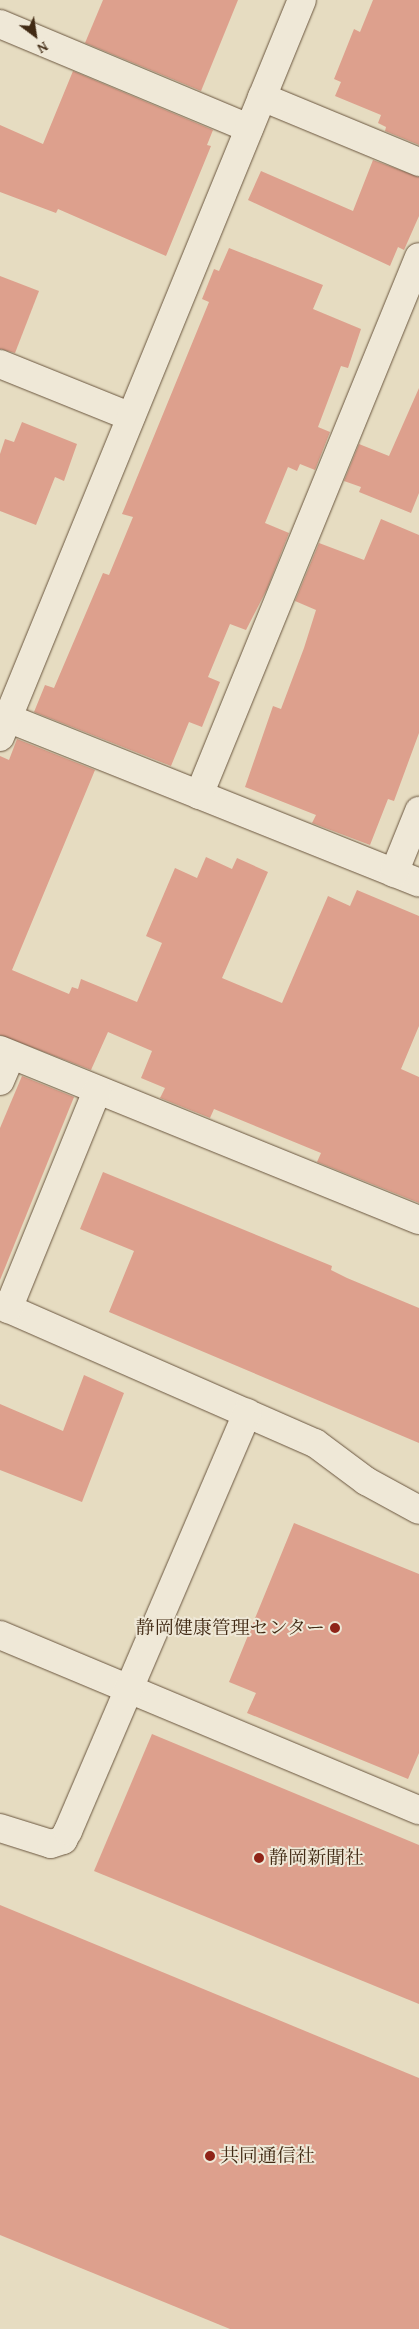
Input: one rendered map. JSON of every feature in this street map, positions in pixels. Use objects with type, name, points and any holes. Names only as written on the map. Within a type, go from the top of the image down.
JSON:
[{"type":"street","points":[[302,0],[3,723],[199,795],[419,883]]},
{"type":"street","points":[[0,24],[249,128]]},
{"type":"street","points":[[262,97],[419,162]]},
{"type":"street","points":[[199,795],[419,257]]},
{"type":"street","points":[[0,364],[131,417]]},
{"type":"street","points":[[394,872],[419,811]]},
{"type":"street","points":[[0,1082],[6,1053],[419,1220]]},
{"type":"street","points":[[97,1091],[4,1307],[316,1443],[374,1487],[419,1510]]},
{"type":"street","points":[[0,1828],[35,1842],[51,1844],[63,1840],[127,1686],[247,1413]]},
{"type":"street","points":[[0,1635],[127,1686],[419,1810]]},
{"type":"building","points":[[103,0],[238,0],[201,91],[85,43]]},
{"type":"building","points":[[373,0],[419,0],[419,145],[385,131],[386,127],[378,123],[381,115],[335,96],[341,82],[334,79],[354,29],[360,32]]},
{"type":"building","points":[[73,71],[213,130],[207,145],[211,146],[166,256],[58,209],[56,213],[0,192],[0,125],[43,144]]},
{"type":"building","points":[[373,160],[419,177],[419,216],[404,250],[398,247],[390,266],[248,200],[261,171],[353,211]]},
{"type":"building","points":[[229,248],[323,285],[313,309],[361,329],[348,368],[341,366],[318,427],[330,432],[315,470],[300,464],[297,471],[288,467],[265,523],[289,533],[267,589],[246,630],[230,624],[208,677],[220,682],[202,727],[189,722],[171,766],[34,712],[45,685],[54,688],[103,573],[109,575],[133,517],[122,514],[209,302],[202,299],[214,269],[219,271]]},
{"type":"building","points":[[0,276],[39,291],[15,353],[0,349]]},
{"type":"building","points":[[419,388],[419,493],[411,513],[359,492],[361,487],[344,481],[359,444],[389,456]]},
{"type":"building","points":[[22,422],[77,444],[64,481],[55,477],[36,525],[0,511],[0,454],[5,439],[14,442]]},
{"type":"building","points":[[381,519],[419,535],[419,733],[394,801],[388,799],[370,845],[312,823],[316,815],[245,787],[273,706],[281,709],[316,610],[295,601],[319,543],[364,560]]},
{"type":"building","points":[[17,739],[95,770],[12,970],[69,994],[72,987],[78,989],[81,979],[137,1002],[162,943],[146,936],[175,868],[197,878],[206,857],[232,869],[237,858],[268,872],[222,978],[282,1003],[328,896],[350,906],[357,890],[419,916],[419,1026],[401,1069],[419,1077],[419,1203],[317,1162],[321,1153],[214,1109],[210,1118],[160,1098],[165,1088],[141,1078],[152,1051],[108,1032],[91,1070],[0,1035],[0,756],[9,760]]},
{"type":"building","points":[[22,1076],[74,1097],[0,1280],[0,1128]]},
{"type":"building","points":[[103,1172],[332,1266],[331,1270],[347,1278],[419,1308],[419,1443],[109,1312],[134,1251],[80,1229]]},
{"type":"building","points":[[84,1375],[124,1393],[82,1502],[0,1470],[0,1404],[63,1431]]},
{"type":"building","name":"静岡健康管理センター","points":[[294,1523],[419,1574],[419,1753],[408,1779],[247,1713],[256,1693],[229,1682]]},
{"type":"building","name":"静岡新聞社","points":[[152,1734],[419,1845],[419,2004],[94,1871]]},
{"type":"building","name":"共同通信社","points":[[0,1905],[419,2078],[419,2329],[230,2329],[0,2235]]},
{"type":"place","name":"静岡健康管理センター","points":[[335,1628]]},
{"type":"place","name":"静岡新聞社","points":[[259,1858]]},
{"type":"place","name":"共同通信社","points":[[210,2156]]}]
